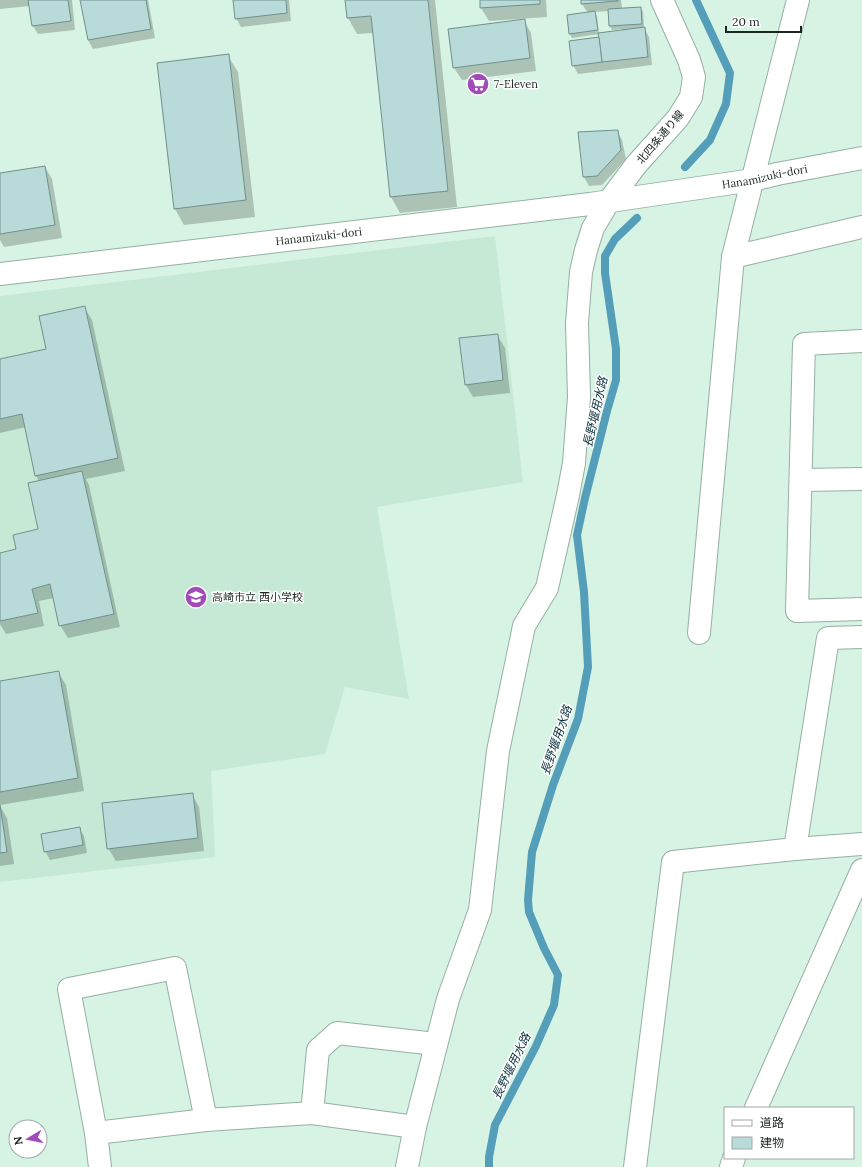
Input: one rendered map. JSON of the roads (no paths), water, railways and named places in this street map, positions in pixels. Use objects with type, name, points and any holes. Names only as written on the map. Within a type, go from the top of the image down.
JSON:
[{"type":"street","name":"北四条通り線","points":[[407,1167],[415,1127],[448,999],[480,910],[498,751],[524,626],[547,588],[568,496],[574,463],[579,397],[577,323],[581,272],[586,250],[593,228],[609,201],[636,165],[678,118],[691,97],[694,77],[689,60],[662,0]]},
{"type":"street","points":[[699,633],[732,257],[798,0]]},
{"type":"street","name":"Hanamizuki-dori","points":[[0,274],[609,201],[753,180],[862,158]]},
{"type":"street","points":[[732,257],[862,227]]},
{"type":"street","points":[[862,341],[804,344],[797,611],[862,609]]},
{"type":"street","points":[[801,480],[862,479]]},
{"type":"street","points":[[795,849],[828,638],[862,637]]},
{"type":"street","points":[[635,1167],[673,862],[795,849],[862,844]]},
{"type":"street","points":[[756,1107],[862,870]]},
{"type":"street","points":[[100,1167],[96,1133],[69,989],[175,968],[206,1120]]},
{"type":"street","points":[[312,1113],[318,1050],[337,1033],[436,1044]]},
{"type":"street","points":[[96,1133],[206,1120],[312,1113],[415,1127]]},
{"type":"waterway","name":"長野堰用水路","points":[[685,167],[710,140],[726,104],[730,73],[696,0]]},
{"type":"waterway","name":"長野堰用水路","points":[[489,1167],[489,1157],[495,1125],[536,1046],[554,1005],[558,975],[544,948],[529,912],[528,900],[532,852],[553,785],[578,719],[588,667],[584,592],[577,535],[585,498],[616,380],[616,349],[605,273],[605,256],[615,239],[637,218]]},
{"type":"place","name":"7-Eleven","points":[[478,84]]},
{"type":"place","name":"高崎市立 西小学校","points":[[196,597]]}]
